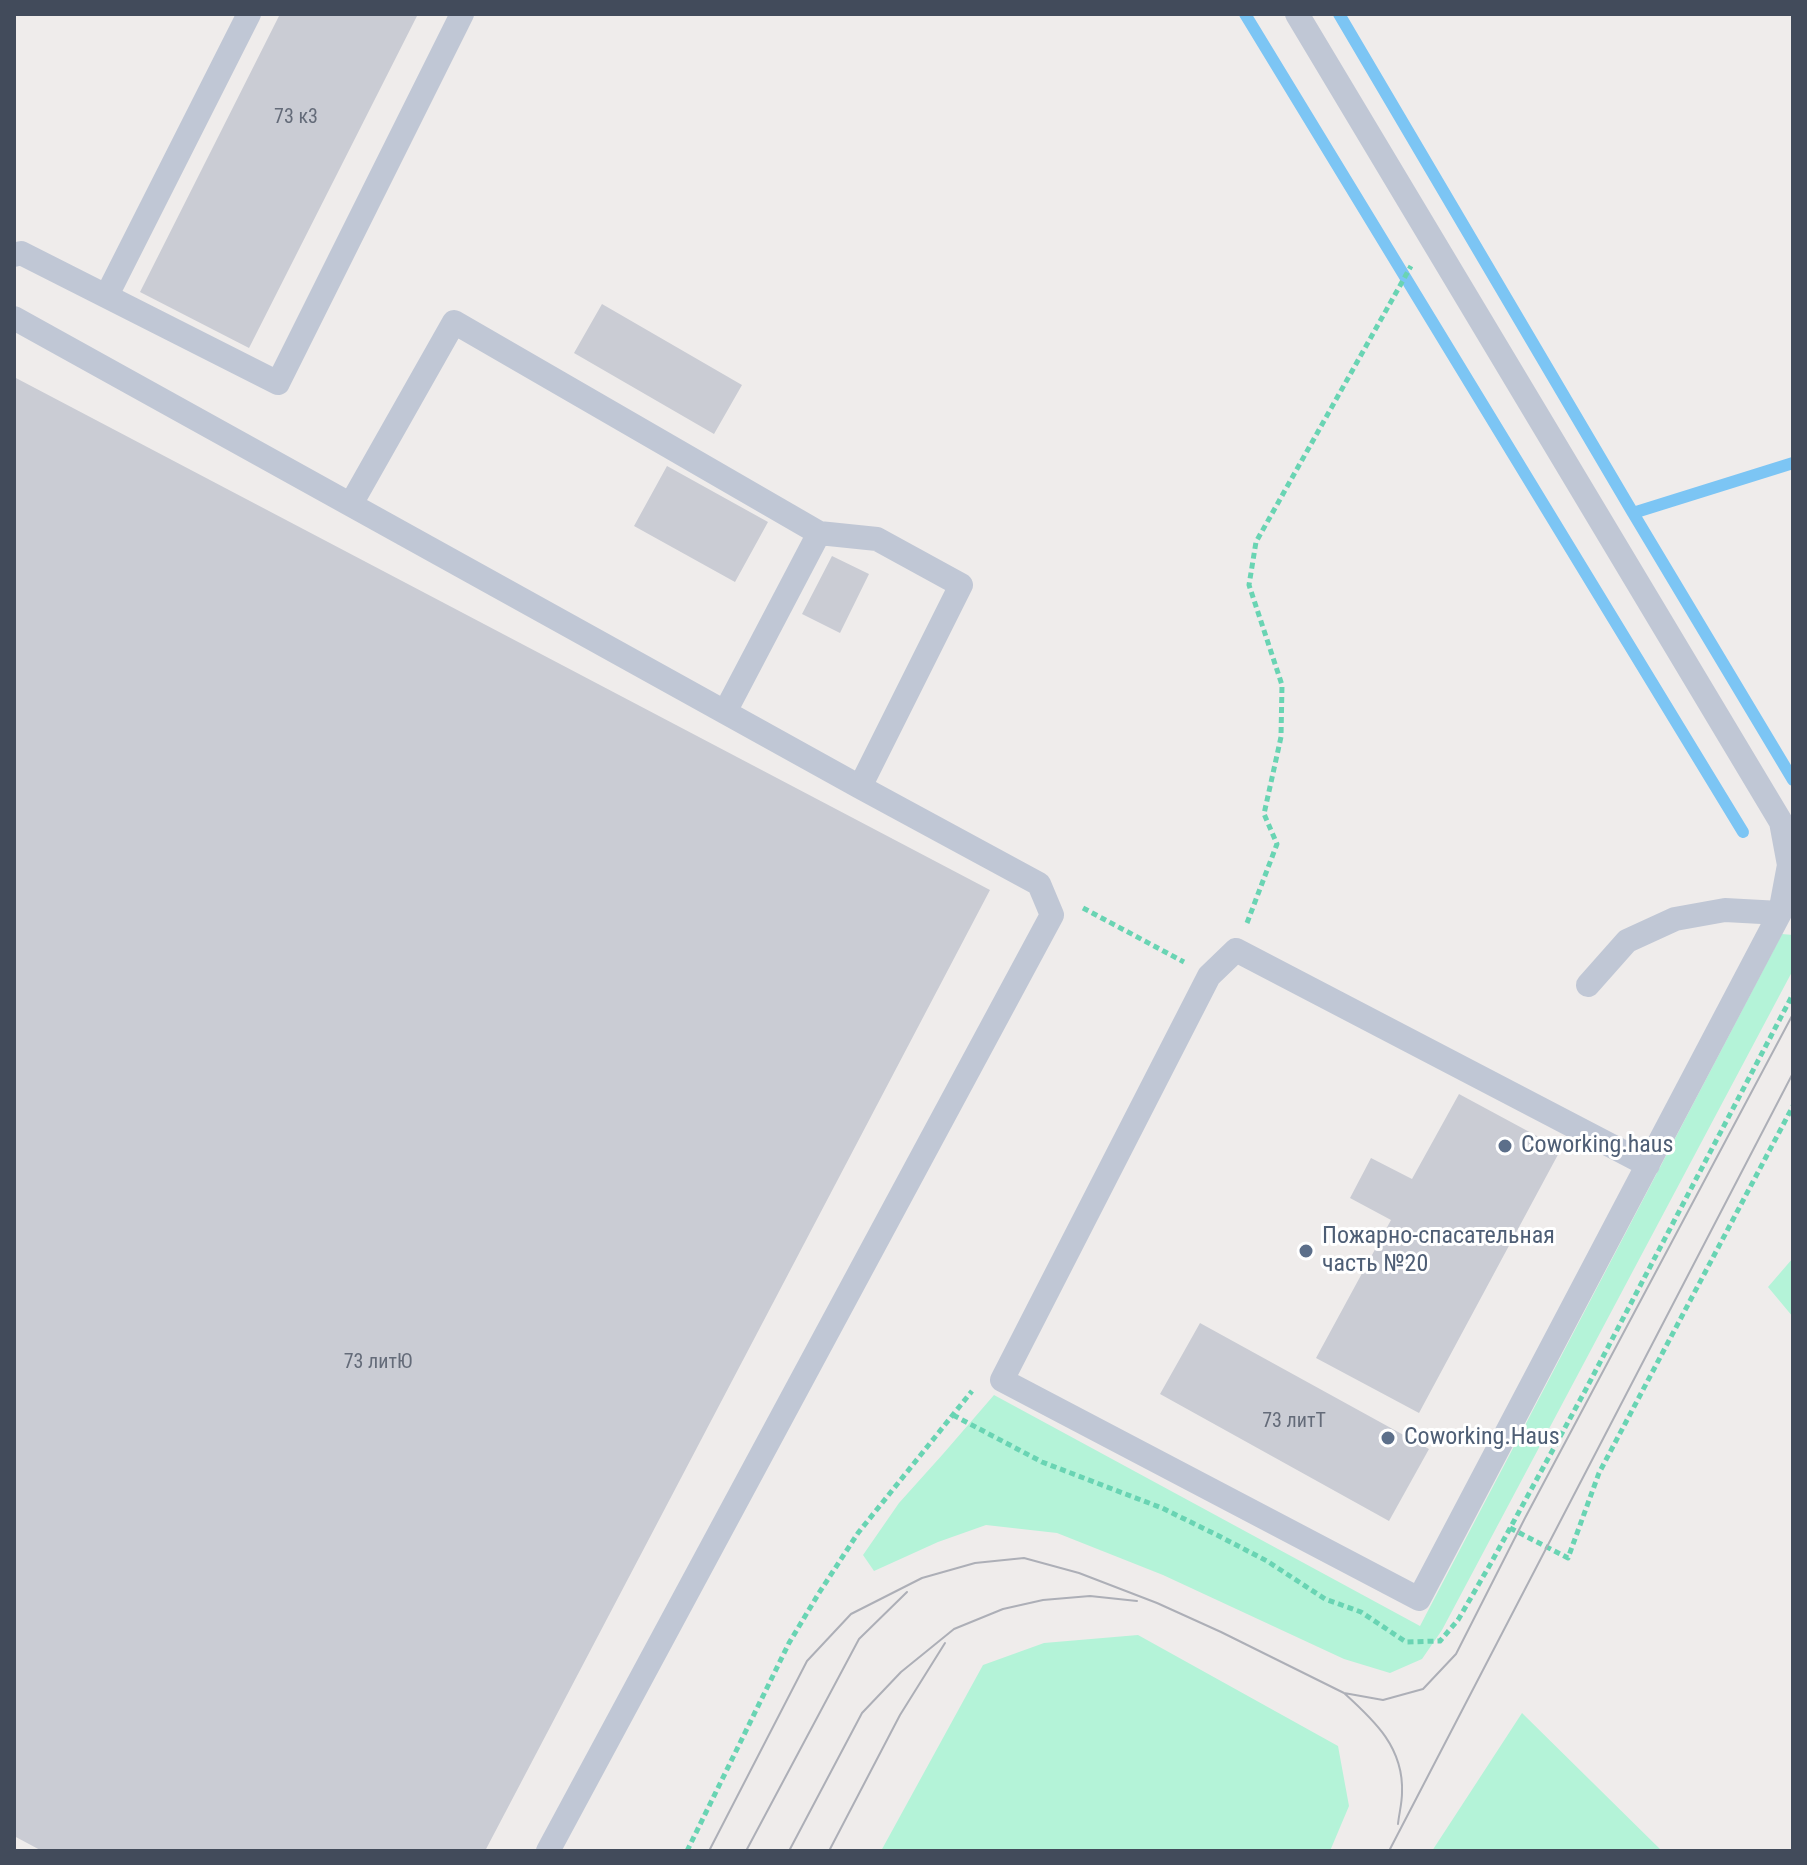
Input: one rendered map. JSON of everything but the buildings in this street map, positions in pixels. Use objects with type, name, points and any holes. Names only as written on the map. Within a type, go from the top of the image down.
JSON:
[{"type":"lane","points":[[107,295],[249,14]]},
{"type":"lane","points":[[14,255],[21,253],[278,383],[462,14]]},
{"type":"lane","points":[[1297,14],[1781,822],[1789,865],[1785,902],[1648,1165],[1419,1599],[1002,1380],[1209,976],[1236,950],[1648,1165]]},
{"type":"lane","points":[[14,318],[1039,884],[1052,915],[548,1851]]},
{"type":"lane","points":[[351,504],[454,322],[819,533],[877,539],[961,585],[860,787]]},
{"type":"lane","points":[[725,712],[819,533]]},
{"type":"lane","points":[[1588,985],[1627,941],[1675,919],[1785,902]]},
{"type":"path","points":[[1236,950],[1277,844],[1264,814],[1281,737],[1282,685],[1249,585],[1256,542],[1428,235]]},
{"type":"path","points":[[1039,884],[1209,976]]},
{"type":"path","points":[[953,1415],[1042,1462],[1162,1508],[1217,1535],[1267,1561],[1325,1599],[1361,1612],[1406,1642],[1440,1641],[1458,1620],[1585,1391],[1793,994]]},
{"type":"path","points":[[1510,1528],[1568,1558],[1599,1473],[1793,1106]]},
{"type":"path","points":[[687,1851],[789,1643],[819,1593],[858,1533],[969,1396]]},
{"type":"green space","points":[[1782,934],[1793,935],[1793,970],[1442,1630],[1422,1659],[1390,1673],[1344,1659],[1163,1575],[1057,1533],[986,1525],[938,1542],[874,1571],[863,1555],[899,1503],[994,1395],[1420,1626]]},
{"type":"green space","points":[[1793,1258],[1793,1317],[1768,1287]]},
{"type":"green space","points":[[1138,1635],[1338,1746],[1349,1806],[1330,1851],[881,1851],[983,1665],[1044,1643]]},
{"type":"green space","points":[[1522,1713],[1662,1851],[1432,1851]]},
{"type":"waterway","points":[[1245,14],[1743,832]]},
{"type":"waterway","points":[[1339,14],[1633,513],[1793,463]]},
{"type":"waterway","points":[[1633,513],[1793,780]]},
{"type":"tram line","points":[[709,1851],[807,1661],[851,1614],[922,1578],[975,1563],[1024,1558],[1079,1573],[1157,1603],[1344,1693],[1383,1700],[1423,1689],[1456,1654],[1793,1014]]},
{"type":"tram line","points":[[1389,1851],[1793,1073]]},
{"type":"tram line","points":[[746,1851],[859,1639],[907,1592]]},
{"type":"tram line","points":[[789,1851],[862,1713],[901,1672],[954,1629],[1003,1609],[1043,1600],[1090,1596],[1137,1601]]},
{"type":"tram line","points":[[829,1851],[900,1715],[945,1643]]},
{"type":"tram line","points":[[1344,1693],[1377,1725],[1393,1749],[1401,1777],[1398,1824]]},
{"type":"place","name":"Coworking.haus","points":[[1505,1146]]},
{"type":"place","name":"Пожарно-спасательная часть №20","points":[[1306,1251]]},
{"type":"place","name":"Coworking.Haus","points":[[1388,1438]]}]
